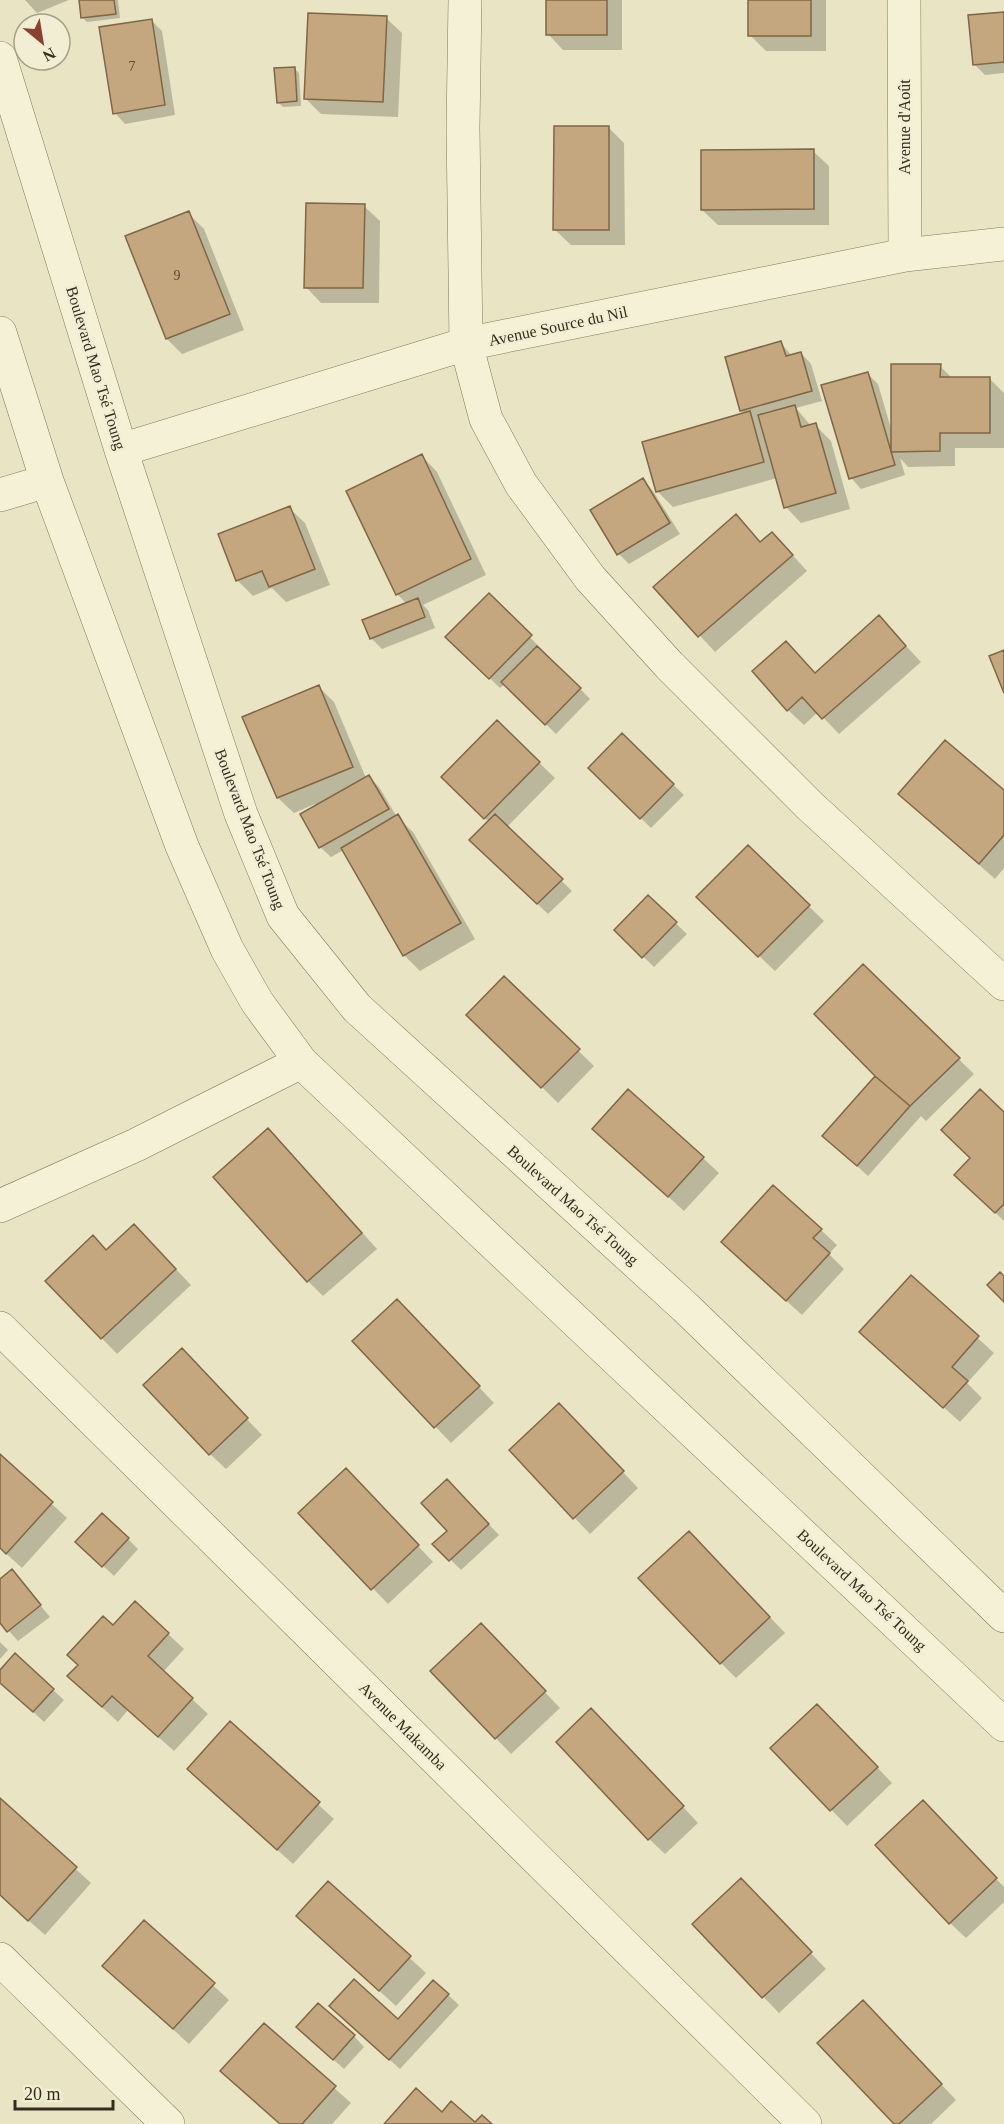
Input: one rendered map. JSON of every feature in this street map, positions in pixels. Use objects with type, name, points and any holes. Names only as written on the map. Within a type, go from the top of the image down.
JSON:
[{"type":"street","points":[[465,0],[463,128],[466,344],[486,418],[521,484],[590,578],[669,665],[810,806],[1004,984]]},
{"type":"street","name":"Avenue d'Août","points":[[904,0],[905,255]]},
{"type":"street","name":"Boulevard Mao Tsé Toung","points":[[0,58],[121,450],[241,814],[283,916],[314,958],[357,1008],[685,1307],[1004,1616]]},
{"type":"street","name":"Avenue Source du Nil","points":[[121,450],[466,344],[905,255],[1004,244]]},
{"type":"street","name":"Boulevard Mao Tsé Toung","points":[[0,333],[47,481],[182,846],[226,949],[257,1002],[301,1062],[1004,1725]]},
{"type":"street","points":[[0,495],[47,481]]},
{"type":"street","points":[[0,1206],[136,1145],[301,1062]]},
{"type":"street","name":"Avenue Makamba","points":[[0,1328],[805,2124]]},
{"type":"street","points":[[0,1959],[168,2124]]},
{"type":"building","points":[[79,0],[114,0],[116,14],[81,18]]},
{"type":"building","points":[[546,0],[607,0],[607,35],[546,35]]},
{"type":"building","points":[[748,0],[811,0],[811,36],[748,36]]},
{"type":"building","points":[[1004,12],[1004,62],[973,65],[968,15]]},
{"type":"building","points":[[308,13],[387,16],[383,102],[304,99]]},
{"type":"building","points":[[152,19],[165,105],[113,114],[99,27]]},
{"type":"building","points":[[295,67],[297,101],[277,103],[274,68]]},
{"type":"building","points":[[554,126],[609,126],[609,230],[553,230]]},
{"type":"building","points":[[814,149],[814,209],[701,210],[701,150]]},
{"type":"building","points":[[306,203],[365,204],[363,288],[304,288]]},
{"type":"building","points":[[189,211],[230,314],[166,339],[125,236]]},
{"type":"building","points":[[781,341],[786,356],[801,352],[812,391],[740,411],[725,357]]},
{"type":"building","points":[[891,364],[941,364],[940,377],[990,377],[990,433],[940,433],[940,451],[891,452]]},
{"type":"building","points":[[868,372],[895,465],[849,479],[821,385]]},
{"type":"building","points":[[795,405],[801,427],[816,423],[836,493],[784,508],[758,415]]},
{"type":"building","points":[[750,411],[764,462],[656,492],[642,442]]},
{"type":"building","points":[[422,454],[471,559],[396,595],[346,491]]},
{"type":"building","points":[[643,478],[670,523],[617,555],[590,510]]},
{"type":"building","points":[[290,506],[315,569],[269,587],[262,571],[236,581],[218,534]]},
{"type":"building","points":[[736,514],[760,542],[772,532],[793,555],[698,637],[653,587]]},
{"type":"building","points":[[489,593],[532,635],[489,679],[445,637]]},
{"type":"building","points":[[418,598],[425,617],[370,639],[362,620]]},
{"type":"building","points":[[879,615],[906,646],[822,719],[802,697],[787,711],[752,671],[786,641],[815,673]]},
{"type":"building","points":[[537,646],[581,688],[545,725],[501,682]]},
{"type":"building","points":[[1004,650],[1004,693],[989,656]]},
{"type":"building","points":[[319,685],[353,767],[277,798],[242,717]]},
{"type":"building","points":[[497,720],[540,762],[484,819],[441,777]]},
{"type":"building","points":[[622,733],[674,784],[640,819],[588,768]]},
{"type":"building","points":[[945,740],[1004,790],[1004,835],[979,864],[898,794]]},
{"type":"building","points":[[369,775],[389,809],[319,848],[300,814]]},
{"type":"building","points":[[398,814],[461,923],[403,956],[341,848]]},
{"type":"building","points":[[495,814],[563,879],[537,904],[469,840]]},
{"type":"building","points":[[748,845],[810,905],[758,957],[696,897]]},
{"type":"building","points":[[648,895],[677,922],[642,958],[614,930]]},
{"type":"building","points":[[863,964],[960,1058],[910,1106],[875,1076],[814,1014]]},
{"type":"building","points":[[504,976],[580,1049],[541,1088],[466,1015]]},
{"type":"building","points":[[875,1076],[910,1106],[857,1166],[822,1136]]},
{"type":"building","points":[[628,1089],[704,1157],[668,1197],[592,1129]]},
{"type":"building","points":[[980,1089],[1004,1112],[1004,1204],[995,1213],[954,1175],[970,1158],[941,1130]]},
{"type":"building","points":[[268,1128],[362,1233],[307,1282],[213,1177]]},
{"type":"building","points":[[773,1185],[822,1229],[813,1238],[830,1253],[786,1301],[721,1242]]},
{"type":"building","points":[[134,1224],[176,1269],[101,1339],[45,1281],[93,1235],[106,1250]]},
{"type":"building","points":[[1000,1272],[1004,1276],[1004,1302],[987,1285]]},
{"type":"building","points":[[911,1275],[979,1336],[952,1367],[968,1381],[943,1408],[859,1332]]},
{"type":"building","points":[[397,1299],[480,1386],[434,1428],[352,1341]]},
{"type":"building","points":[[182,1348],[248,1418],[209,1455],[143,1385]]},
{"type":"building","points":[[559,1403],[624,1471],[573,1519],[509,1450]]},
{"type":"building","points":[[0,1454],[53,1502],[6,1554],[0,1548]]},
{"type":"building","points":[[346,1468],[419,1545],[371,1590],[298,1513]]},
{"type":"building","points":[[447,1479],[489,1524],[449,1561],[432,1544],[447,1531],[421,1503]]},
{"type":"building","points":[[102,1513],[129,1538],[102,1567],[75,1542]]},
{"type":"building","points":[[689,1531],[770,1617],[720,1664],[638,1578]]},
{"type":"building","points":[[12,1569],[41,1605],[7,1632],[0,1623],[0,1579]]},
{"type":"building","points":[[135,1601],[169,1633],[148,1656],[193,1698],[158,1737],[112,1696],[102,1707],[67,1676],[78,1665],[67,1655],[103,1616],[113,1625]]},
{"type":"building","points":[[481,1623],[546,1691],[495,1739],[430,1671]]},
{"type":"building","points":[[15,1653],[54,1689],[33,1712],[0,1683],[0,1670]]},
{"type":"building","points":[[817,1704],[878,1767],[830,1811],[770,1748]]},
{"type":"building","points":[[591,1708],[684,1806],[648,1840],[556,1742]]},
{"type":"building","points":[[230,1721],[320,1802],[277,1850],[187,1769]]},
{"type":"building","points":[[0,1798],[77,1867],[28,1921],[0,1895]]},
{"type":"building","points":[[923,1800],[997,1878],[949,1924],[875,1845]]},
{"type":"building","points":[[741,1878],[812,1952],[762,1998],[692,1924]]},
{"type":"building","points":[[328,1881],[411,1956],[379,1991],[296,1916]]},
{"type":"building","points":[[144,1920],[215,1983],[173,2029],[102,1966]]},
{"type":"building","points":[[354,1979],[398,2019],[433,1980],[449,1994],[389,2060],[329,2006]]},
{"type":"building","points":[[863,2000],[942,2084],[899,2124],[894,2124],[817,2043]]},
{"type":"building","points":[[318,2003],[355,2035],[333,2060],[296,2027]]},
{"type":"building","points":[[264,2023],[336,2086],[302,2124],[280,2124],[220,2071]]},
{"type":"building","points":[[416,2088],[442,2112],[451,2101],[475,2122],[482,2115],[492,2124],[384,2124]]}]
